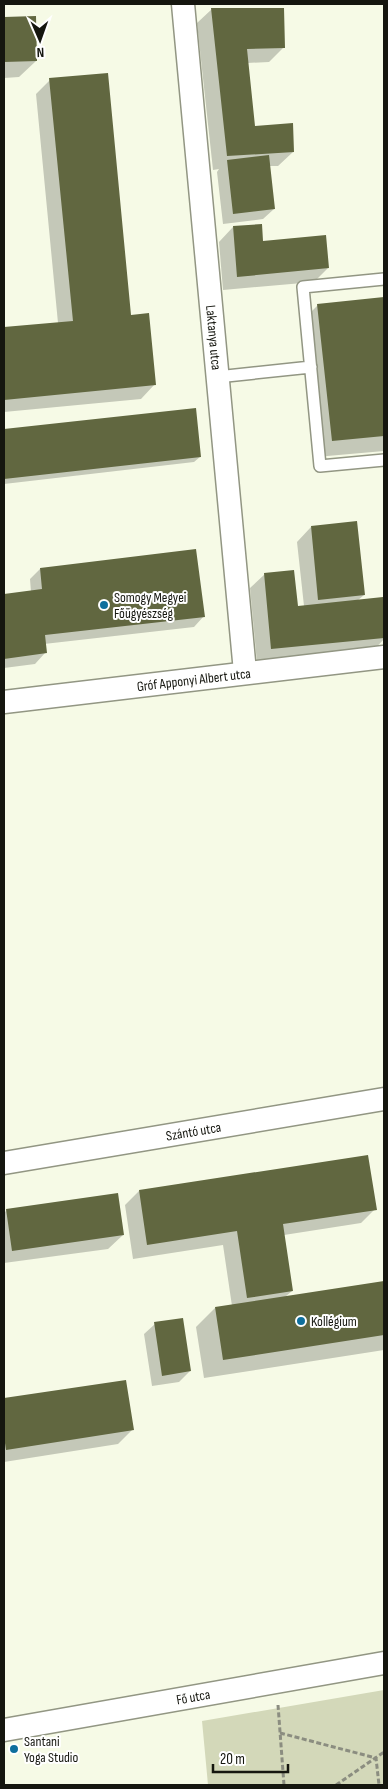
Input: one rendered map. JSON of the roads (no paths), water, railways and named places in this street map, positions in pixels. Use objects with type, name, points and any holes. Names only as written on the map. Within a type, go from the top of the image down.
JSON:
[{"type":"street","name":"Laktanya utca","points":[[183,4],[245,672]]},
{"type":"street","name":"Gróf Apponyi Albert utca","points":[[4,702],[384,657]]},
{"type":"street","name":"Szántó utca","points":[[4,1163],[384,1098]]},
{"type":"street","name":"Fő utca","points":[[4,1730],[384,1662]]},
{"type":"lane","points":[[384,279],[304,287],[320,466],[384,460]]},
{"type":"lane","points":[[217,377],[311,367]]},
{"type":"place","name":"Somogy Megyei Főügyészség","points":[[104,605]]},
{"type":"place","name":"Kollégium","points":[[301,1321]]},
{"type":"place","name":"Santani Yoga Studio","points":[[14,1749]]}]
